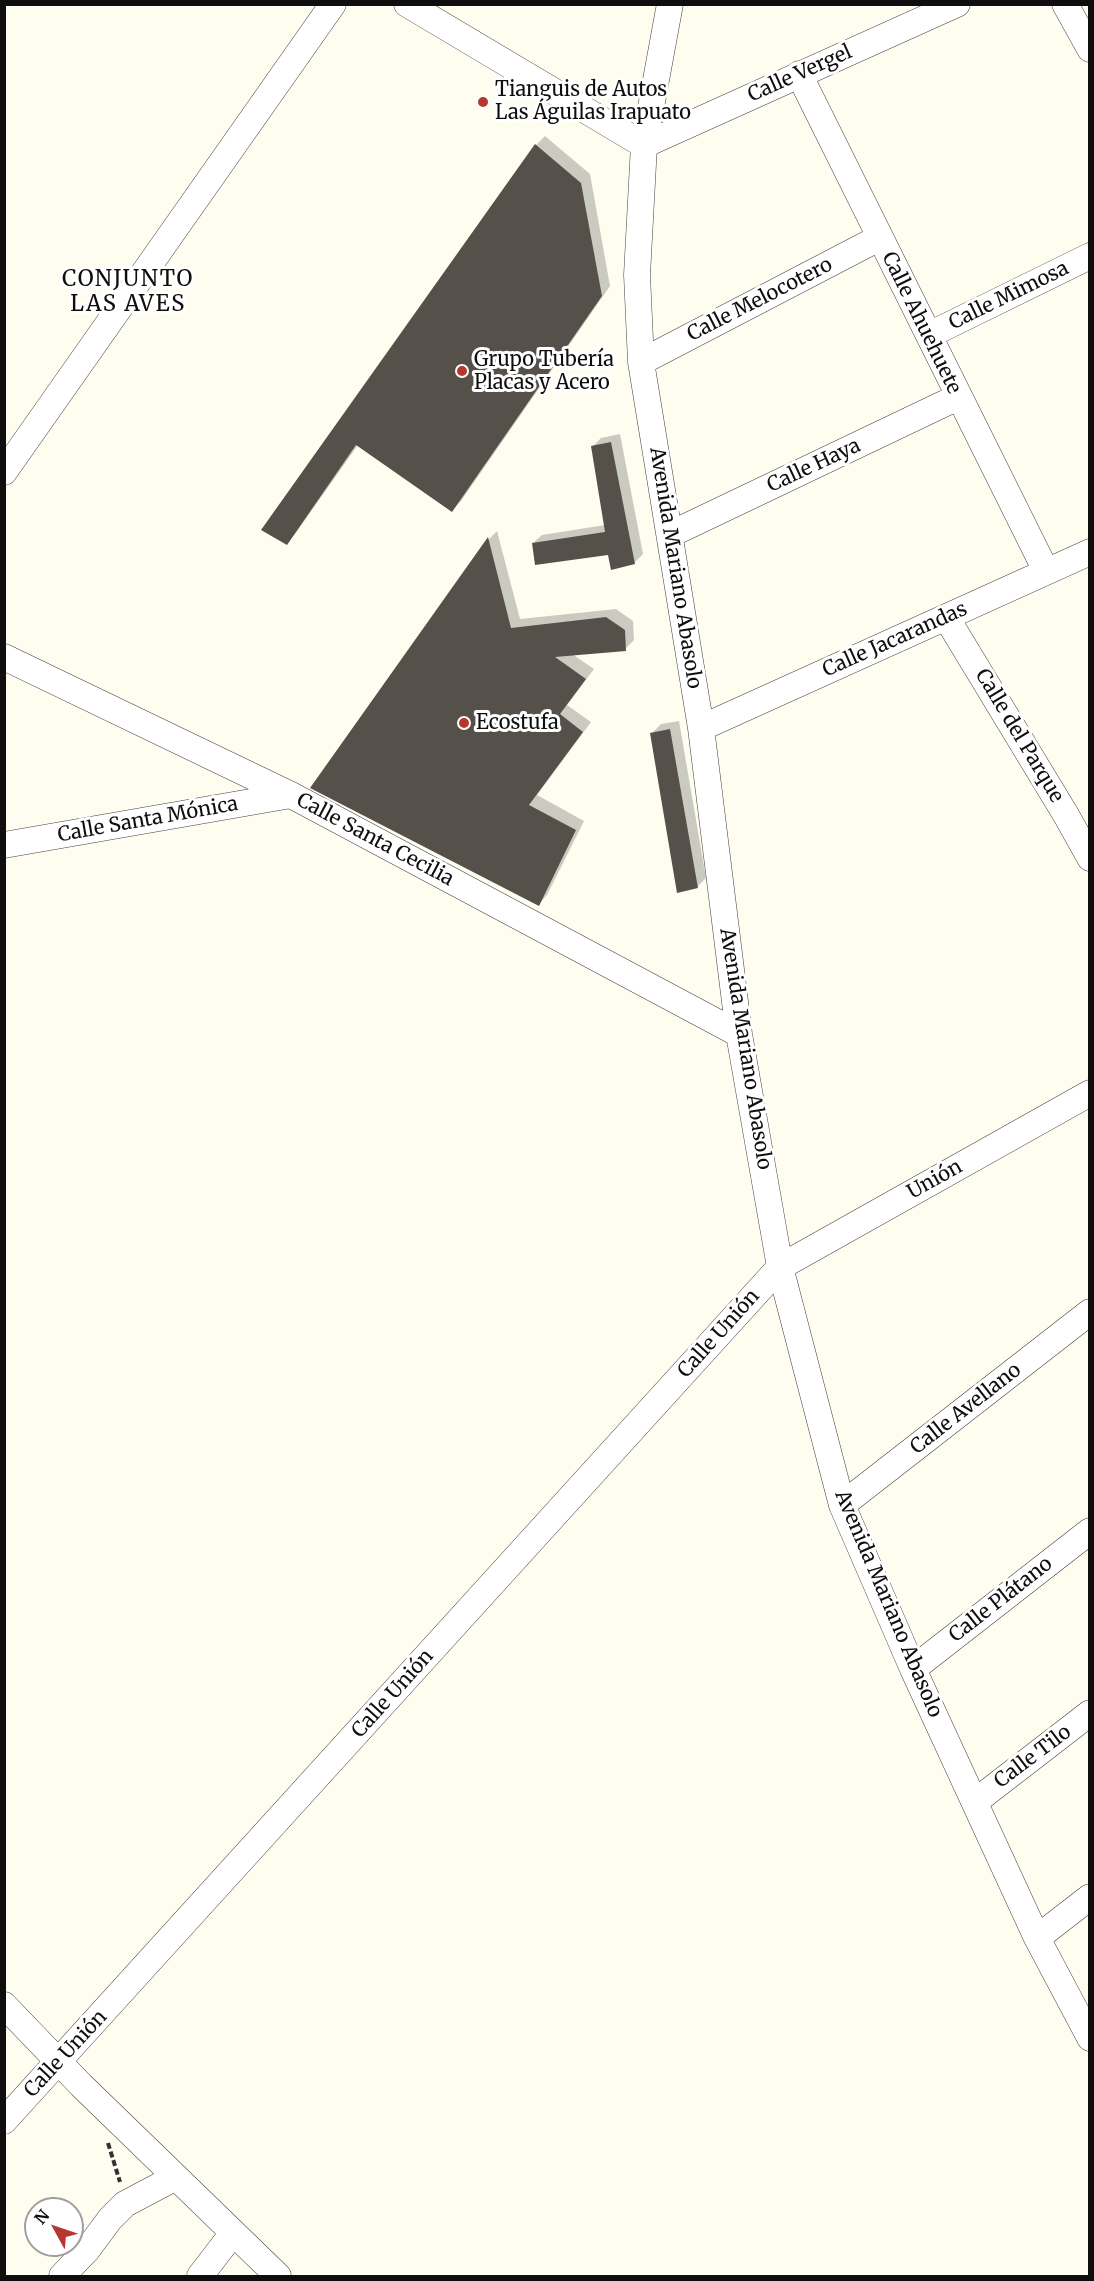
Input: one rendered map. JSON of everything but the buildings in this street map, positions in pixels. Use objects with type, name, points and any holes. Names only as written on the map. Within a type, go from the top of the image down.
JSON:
[{"type":"street","points":[[4,472],[333,4]]},
{"type":"street","points":[[407,4],[644,145]]},
{"type":"street","name":"Avenida Mariano Abasolo","points":[[670,4],[644,145],[637,275],[641,362],[701,728],[739,1034],[780,1266],[842,1505],[913,1669],[1038,1938],[1089,2038]]},
{"type":"street","name":"Calle Vergel","points":[[644,145],[957,4]]},
{"type":"street","points":[[1065,4],[1089,49]]},
{"type":"street","name":"Calle Ahuehuete","points":[[799,74],[1046,571]]},
{"type":"street","name":"Calle Melocotero","points":[[641,362],[879,238]]},
{"type":"street","name":"Calle Mimosa","points":[[929,335],[1089,256]]},
{"type":"street","name":"Calle Haya","points":[[670,534],[958,397]]},
{"type":"street","name":"Calle Jacarandas","points":[[701,728],[1089,552]]},
{"type":"street","name":"Calle del Parque","points":[[946,616],[1066,815],[1089,858]]},
{"type":"street","name":"Calle Santa Cecilia","points":[[4,657],[291,795],[739,1034]]},
{"type":"street","name":"Calle Santa Mónica","points":[[4,844],[291,795]]},
{"type":"street","name":"Unión","points":[[780,1266],[1089,1093]]},
{"type":"street","name":"Calle Unión","points":[[4,2121],[780,1266]]},
{"type":"street","name":"Calle Avellano","points":[[842,1505],[1089,1314]]},
{"type":"street","name":"Calle Plátano","points":[[913,1669],[1089,1532]]},
{"type":"street","name":"Calle Tilo","points":[[976,1801],[1089,1713]]},
{"type":"street","points":[[1038,1938],[1089,1897]]},
{"type":"street","points":[[4,2005],[59,2063],[278,2277]]},
{"type":"street","points":[[62,2277],[125,2204],[176,2177]]},
{"type":"street","points":[[200,2277],[233,2233]]},
{"type":"place","name":"Tianguis de Autos Las Águilas Irapuato","points":[[483,102]]},
{"type":"place","name":"Grupo Tubería Placas y Acero","points":[[462,371]]},
{"type":"place","name":"Ecostufa","points":[[464,723]]},
{"type":"district","name":"CONJUNTO LAS AVES","points":[[128,292]]}]
